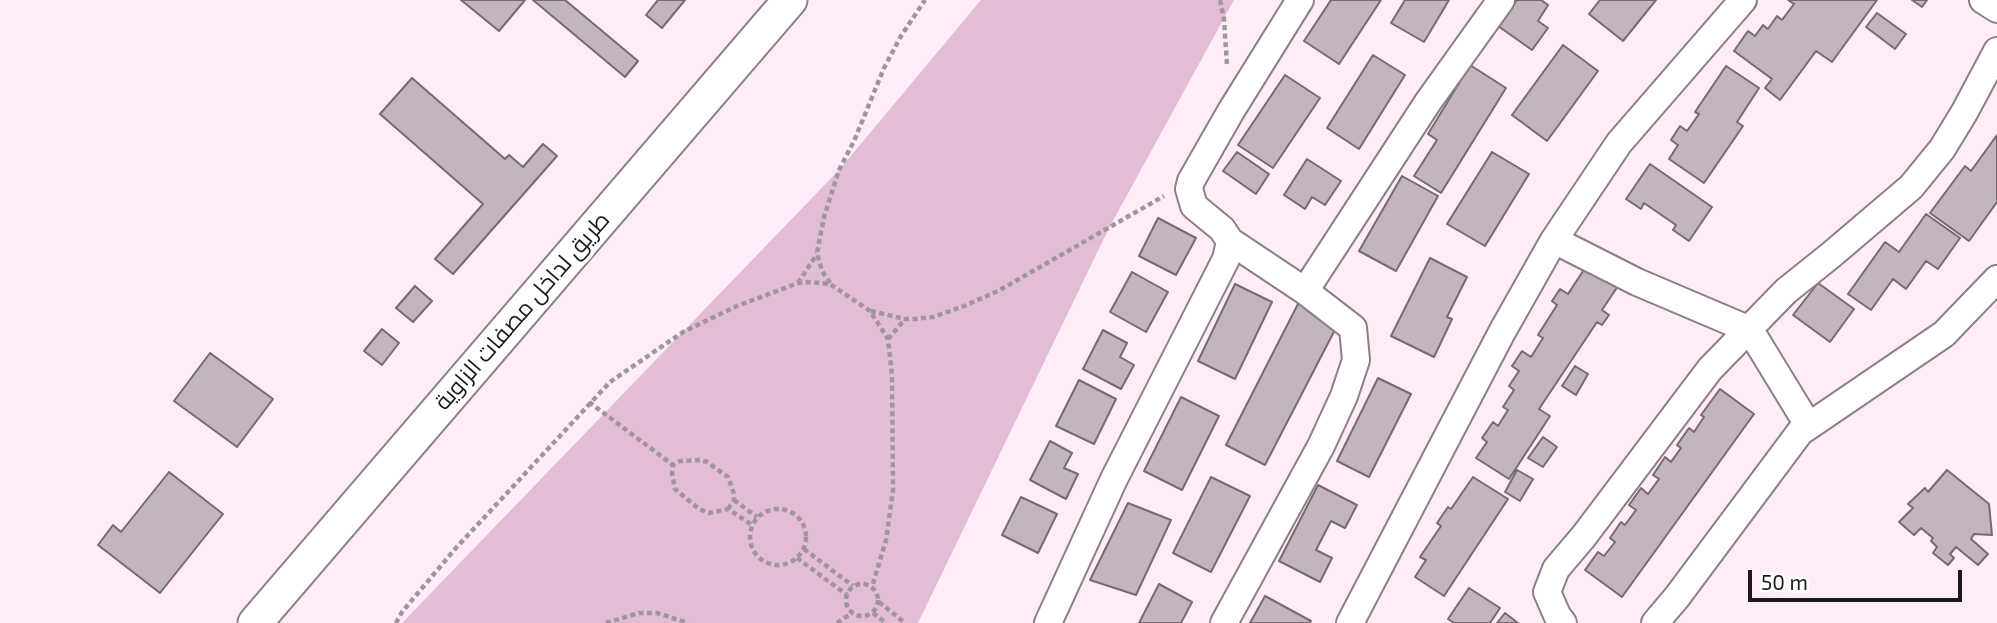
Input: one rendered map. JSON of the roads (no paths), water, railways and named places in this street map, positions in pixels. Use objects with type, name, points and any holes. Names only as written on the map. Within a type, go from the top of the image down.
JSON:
[{"type":"street","name":"طريق لداخل مصفات الزاوية","points":[[255,623],[790,0]]},
{"type":"street","points":[[1224,623],[1321,446],[1344,396],[1356,360],[1353,328],[1305,291],[1230,241],[1222,229],[1194,206],[1189,189],[1191,180],[1231,111],[1300,0]]},
{"type":"street","points":[[1305,291],[1428,102],[1501,0]]},
{"type":"street","points":[[1357,620],[1502,331],[1554,240],[1619,143],[1743,0]]},
{"type":"street","points":[[1983,0],[1997,9]]},
{"type":"street","points":[[1563,623],[1548,592],[1556,569],[1710,369],[1786,291],[1911,187],[1942,149],[1997,51]]},
{"type":"street","points":[[1554,240],[1637,282],[1750,330],[1808,425]]},
{"type":"street","points":[[1048,623],[1114,479],[1226,259],[1230,241]]},
{"type":"street","points":[[1654,623],[1677,597],[1800,432],[1944,334],[1997,279]]}]
